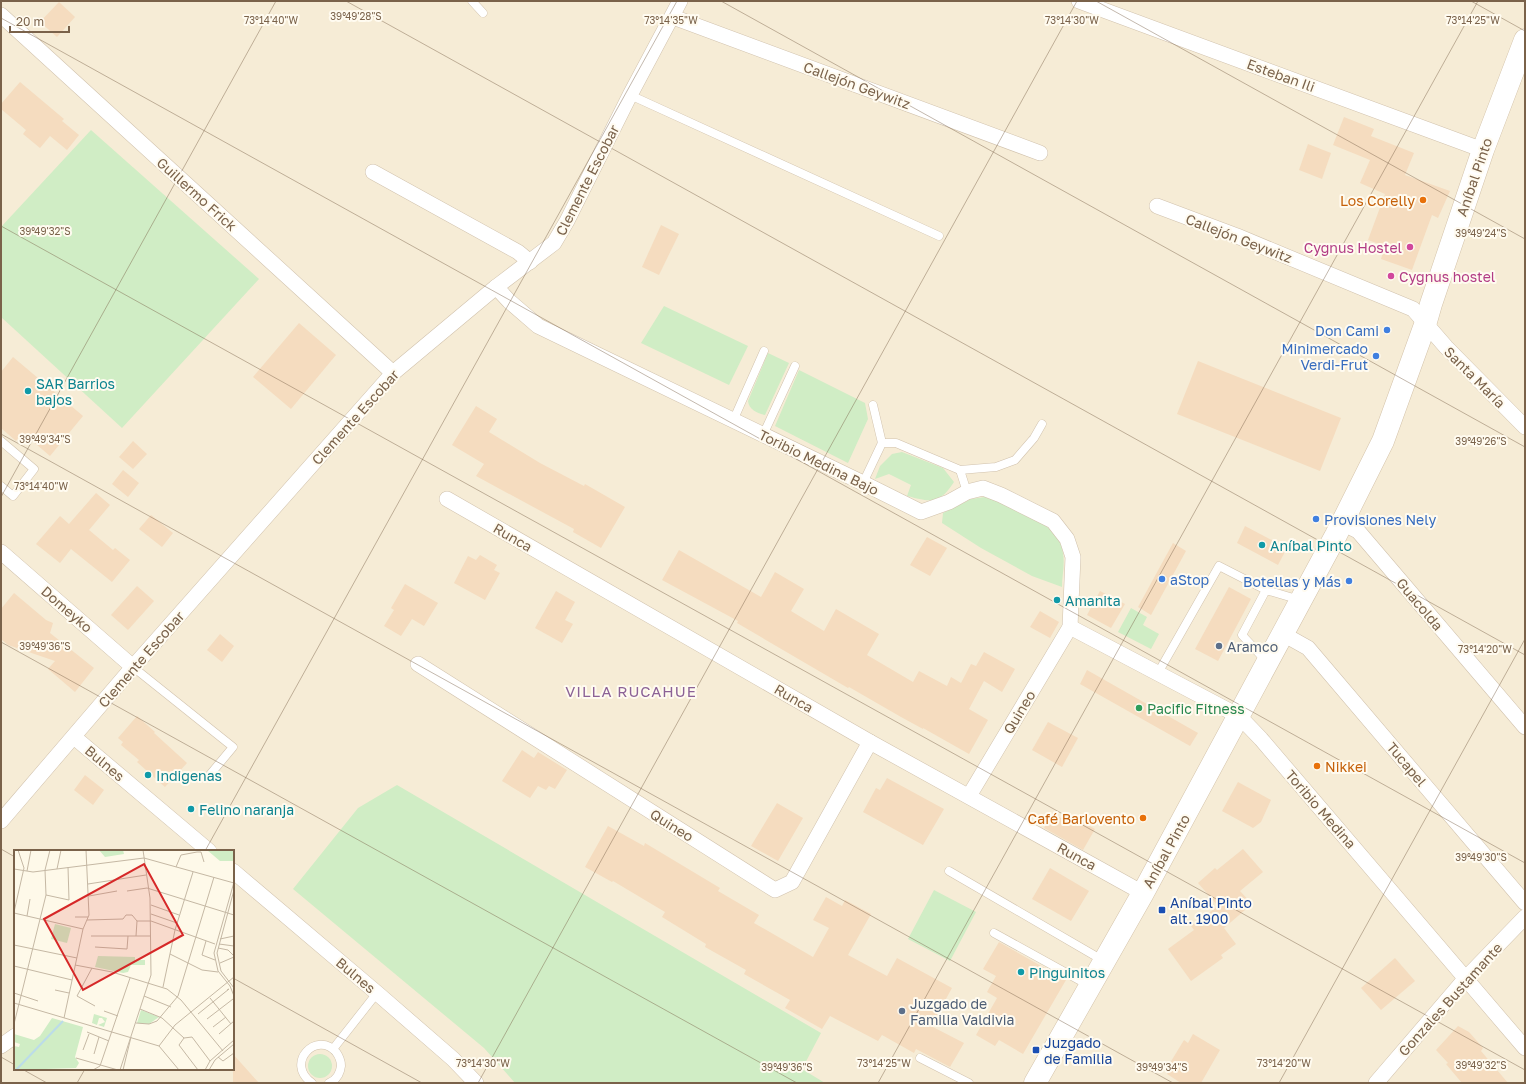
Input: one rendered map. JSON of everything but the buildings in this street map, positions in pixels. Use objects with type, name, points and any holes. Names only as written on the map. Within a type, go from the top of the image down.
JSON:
[{"type":"main road","name":"Aníbal Pinto","points":[[1035,1083],[1143,893],[1268,663],[1342,523],[1383,441],[1425,325],[1483,150],[1525,40]]},
{"type":"street","name":"Clemente Escobar","points":[[1,821],[133,667],[393,373],[496,287],[554,243],[680,1]]},
{"type":"street","name":"Esteban Ili","points":[[1078,1],[1483,150]]},
{"type":"street","name":"Guillermo Frick","points":[[1,15],[393,373]]},
{"type":"street","name":"Callejón Geywitz","points":[[673,17],[1040,153]]},
{"type":"street","points":[[373,172],[518,252],[530,262]]},
{"type":"street","name":"Callejón Geywitz","points":[[1156,206],[1237,236],[1413,309],[1425,325]]},
{"type":"street","name":"Toribio Medina Bajo","points":[[496,287],[512,304],[538,326],[921,512],[949,502],[967,492],[983,488],[1001,495],[1053,522],[1067,539],[1073,557],[1070,627]]},
{"type":"street","name":"Santa María","points":[[1425,325],[1525,427]]},
{"type":"street","name":"Runca","points":[[447,499],[870,742],[1143,893]]},
{"type":"street","name":"Guacolda","points":[[1342,523],[1358,530],[1525,727]]},
{"type":"street","name":"Domeyko","points":[[1,552],[133,667]]},
{"type":"street","name":"Toribio Medina","points":[[1070,627],[1239,716],[1261,739],[1525,1048]]},
{"type":"street","name":"Quineo","points":[[969,796],[1070,627]]},
{"type":"street","name":"Tucapel","points":[[1283,634],[1308,648],[1525,903]]},
{"type":"street","name":"Quineo","points":[[418,664],[775,890],[792,882],[870,742]]},
{"type":"street","name":"Bulnes","points":[[74,737],[208,850]]},
{"type":"street","name":"Bulnes","points":[[236,879],[377,993],[453,1059],[476,1083]]},
{"type":"street","name":"Gonzales Bustamante","points":[[1376,1083],[1466,978],[1525,917]]},
{"type":"street","points":[[1,1046],[14,1037]]},
{"type":"lane","points":[[472,1],[483,13]]},
{"type":"lane","points":[[630,95],[939,236]]},
{"type":"lane","points":[[733,421],[764,351]]},
{"type":"lane","points":[[763,434],[795,366]]},
{"type":"lane","points":[[863,483],[882,443],[873,405]]},
{"type":"lane","points":[[882,443],[896,443],[960,470],[996,467],[1016,460],[1034,438],[1042,424]]},
{"type":"lane","points":[[1,441],[34,469],[13,496],[1,486]]},
{"type":"lane","points":[[960,470],[967,492]]},
{"type":"lane","points":[[1158,674],[1219,566],[1266,590],[1301,601]]},
{"type":"lane","points":[[1266,590],[1242,635],[1268,663]]},
{"type":"lane","points":[[133,667],[233,747],[208,777]]},
{"type":"lane","points":[[949,871],[1104,961]]},
{"type":"lane","points":[[994,933],[1090,986]]},
{"type":"lane","points":[[333,1049],[377,993]]},
{"type":"lane","points":[[312,1083],[303,1074],[301,1061],[303,1055],[308,1050],[320,1045],[333,1049],[340,1059],[340,1072],[336,1078],[329,1083]]},
{"type":"lane","points":[[920,1058],[969,1083]]},
{"type":"shaded area","points":[[1,1],[1525,1],[1525,1083],[1,1083]]},
{"type":"green space","points":[[91,130],[259,279],[122,428],[1,317],[1,227]]},
{"type":"green space","points":[[664,306],[748,346],[729,385],[641,343]]},
{"type":"green space","points":[[768,353],[789,363],[765,415],[752,409],[748,401]]},
{"type":"green space","points":[[799,370],[865,403],[868,419],[848,463],[775,426]]},
{"type":"green space","points":[[902,452],[943,468],[954,482],[944,495],[934,500],[922,500],[907,496],[911,485],[889,474],[875,479],[880,466],[892,454]]},
{"type":"green space","points":[[985,497],[1020,510],[1044,524],[1053,532],[1060,542],[1064,557],[1062,587],[1032,576],[981,548],[942,523],[943,513],[971,499]]},
{"type":"green space","points":[[1131,608],[1147,617],[1143,625],[1159,634],[1151,649],[1118,632]]},
{"type":"green space","points":[[397,785],[821,1033],[802,1069],[825,1083],[515,1083],[484,1048],[293,889],[358,808]]},
{"type":"green space","points":[[934,890],[976,912],[950,961],[908,939]]},
{"type":"green space","points":[[320,1054],[329,1057],[332,1066],[329,1075],[320,1078],[311,1075],[308,1066],[311,1057]]},
{"type":"place","name":"Los Corelly","points":[[1423,200]]},
{"type":"place","name":"Cygnus Hostel","points":[[1410,247]]},
{"type":"place","name":"Cygnus hostel","points":[[1391,276]]},
{"type":"place","name":"Don Cami","points":[[1387,330]]},
{"type":"place","name":"Minimercado Verdi-Frut","points":[[1376,356]]},
{"type":"place","name":"SAR Barrios bajos","points":[[28,391]]},
{"type":"place","name":"Provisiones Nely","points":[[1316,519]]},
{"type":"place","name":"Aníbal Pinto","points":[[1262,545]]},
{"type":"place","name":"aStop","points":[[1162,579]]},
{"type":"place","name":"Botellas y Más","points":[[1349,581]]},
{"type":"place","name":"Amanita","points":[[1057,600]]},
{"type":"place","name":"Aramco","points":[[1219,646]]},
{"type":"place","name":"Pacific Fitness","points":[[1139,708]]},
{"type":"place","name":"Nikkei","points":[[1317,766]]},
{"type":"place","name":"Indigenas","points":[[148,775]]},
{"type":"place","name":"Felino naranja","points":[[191,809]]},
{"type":"place","name":"Café Barlovento","points":[[1143,818]]},
{"type":"place","name":"Aníbal Pinto alt. 1900","points":[[1162,910]]},
{"type":"place","name":"Pinguinitos","points":[[1021,972]]},
{"type":"place","name":"Juzgado de Familia Valdivia","points":[[902,1011]]},
{"type":"place","name":"Juzgado de Familia","points":[[1036,1050]]},
{"type":"district","name":"VILLA RUCAHUE","points":[[631,691]]}]
